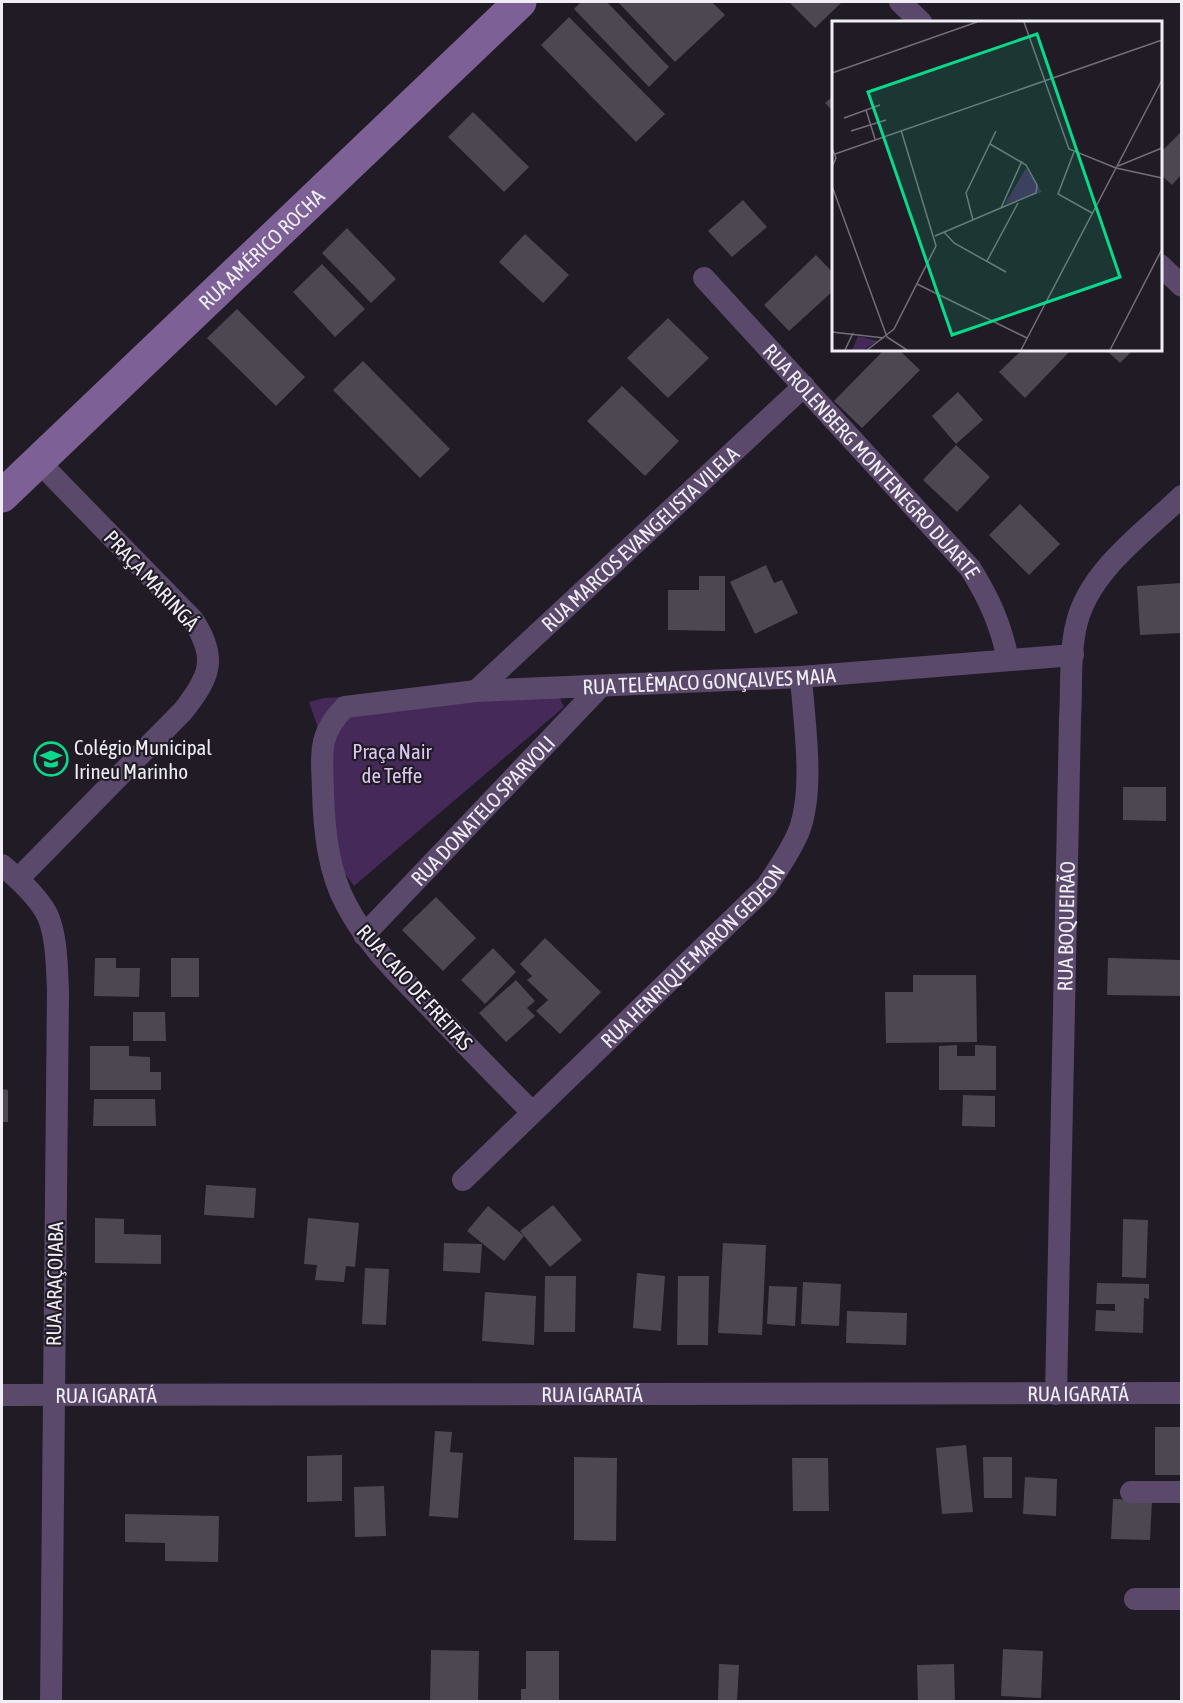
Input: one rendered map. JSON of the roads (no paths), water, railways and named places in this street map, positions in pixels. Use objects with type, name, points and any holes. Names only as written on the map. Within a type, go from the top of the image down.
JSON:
[{"type":"street","name":"RUA AMÉRICO ROCHA","points":[[2,496],[520,2]]},
{"type":"street","points":[[900,2],[920,21]]},
{"type":"street","points":[[1162,266],[1182,286]]},
{"type":"street","name":"RUA ROLENBERG MONTENEGRO DUARTE","points":[[704,278],[970,568],[989,599],[1001,627],[1008,660]]},
{"type":"street","name":"RUA MARCOS EVANGELISTA VILELA","points":[[476,691],[804,386]]},
{"type":"street","name":"PRAÇA MARINGÁ","points":[[10,872],[183,711],[197,693],[207,673],[210,654],[204,637],[194,620],[39,462]]},
{"type":"street","name":"RUA BOQUEIRÃO","points":[[1056,1394],[1073,654],[1077,622],[1090,593],[1108,568],[1182,496]]},
{"type":"street","name":"RUA TELÊMACO GONÇALVES MAIA","points":[[345,707],[476,691],[801,677],[1073,654]]},
{"type":"street","name":"RUA HENRIQUE MARON GEDEON","points":[[463,1180],[766,887],[786,858],[800,829],[806,797],[801,677]]},
{"type":"street","name":"RUA DONATELO SPARVOLI","points":[[364,935],[601,686]]},
{"type":"street","name":"RUA CAIO DE FREITAS","points":[[345,707],[332,721],[323,736],[323,802],[332,870],[346,904],[364,935],[389,965],[532,1112]]},
{"type":"street","name":"RUA ARAÇOIABA","points":[[10,872],[46,910],[55,948],[58,992],[51,1701]]},
{"type":"street","name":"RUA IGARATÁ","points":[[2,1395],[1182,1393]]},
{"type":"street","points":[[1131,1492],[1182,1492]]},
{"type":"street","points":[[1135,1599],[1182,1599]]},
{"type":"place","name":"Colégio Municipal Irineu Marinho","points":[[51,759]]},
{"type":"park label","name":"Praça Nair de Teffe","points":[[392,763]]}]
